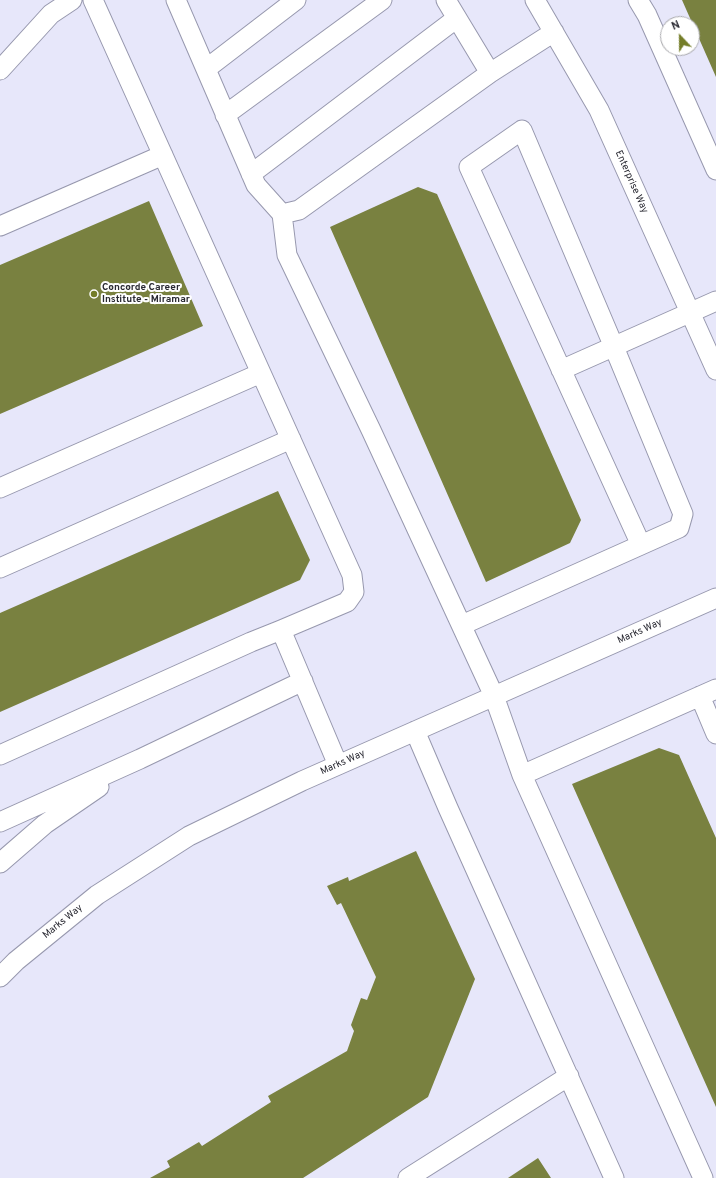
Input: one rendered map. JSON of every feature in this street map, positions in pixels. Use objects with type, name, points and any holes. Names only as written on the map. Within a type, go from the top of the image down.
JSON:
[{"type":"street","points":[[0,70],[51,14],[72,0]]},
{"type":"street","points":[[0,755],[251,642],[347,602],[354,592],[352,575],[93,0]]},
{"type":"street","points":[[206,69],[296,0]]},
{"type":"street","points":[[226,115],[382,0]]},
{"type":"street","points":[[446,0],[490,73]]},
{"type":"street","name":"Enterprise Way","points":[[535,0],[599,110],[716,370]]},
{"type":"street","points":[[638,0],[648,15],[716,170]]},
{"type":"street","points":[[180,2],[206,69],[256,185],[282,214],[287,255],[371,430],[494,696],[522,775],[703,1178]]},
{"type":"street","points":[[251,174],[457,18]]},
{"type":"street","points":[[282,214],[299,210],[490,73],[554,32]]},
{"type":"street","points":[[462,626],[679,528],[683,514],[614,346],[522,130],[469,167],[641,545]]},
{"type":"street","points":[[0,226],[163,155]]},
{"type":"street","points":[[561,370],[716,301]]},
{"type":"street","points":[[0,488],[261,373]]},
{"type":"street","points":[[0,568],[291,439]]},
{"type":"street","name":"Marks Way","points":[[0,977],[16,961],[97,895],[189,836],[302,781],[716,598]]},
{"type":"street","points":[[281,630],[338,765]]},
{"type":"street","points":[[0,822],[140,759],[303,681]]},
{"type":"street","points":[[522,775],[708,693],[716,734]]},
{"type":"street","points":[[415,731],[614,1178]]},
{"type":"street","points":[[0,863],[45,824],[140,759]]},
{"type":"street","points":[[408,1178],[569,1076]]},
{"type":"shaded area","points":[[0,0],[716,0],[716,1178],[0,1178]]},
{"type":"building","points":[[682,0],[716,0],[716,77],[700,41],[700,16],[689,16]]},
{"type":"building","points":[[418,187],[437,194],[581,520],[570,543],[486,582],[330,227]]},
{"type":"building","name":"Concorde Career Institute - Miramar","points":[[149,201],[203,326],[0,414],[0,265]]},
{"type":"building","points":[[278,491],[310,560],[300,580],[0,712],[0,613]]},
{"type":"building","points":[[659,748],[679,755],[716,838],[716,1107],[572,784]]},
{"type":"building","points":[[416,851],[475,979],[428,1097],[303,1178],[150,1178],[170,1167],[167,1161],[199,1142],[202,1146],[271,1102],[268,1096],[347,1051],[354,1031],[351,1025],[361,998],[367,1000],[376,977],[341,903],[337,905],[327,886],[348,877],[349,881]]},
{"type":"building","points":[[538,1158],[551,1178],[508,1178]]},
{"type":"place","name":"Concorde Career Institute - Miramar","points":[[94,294]]}]
